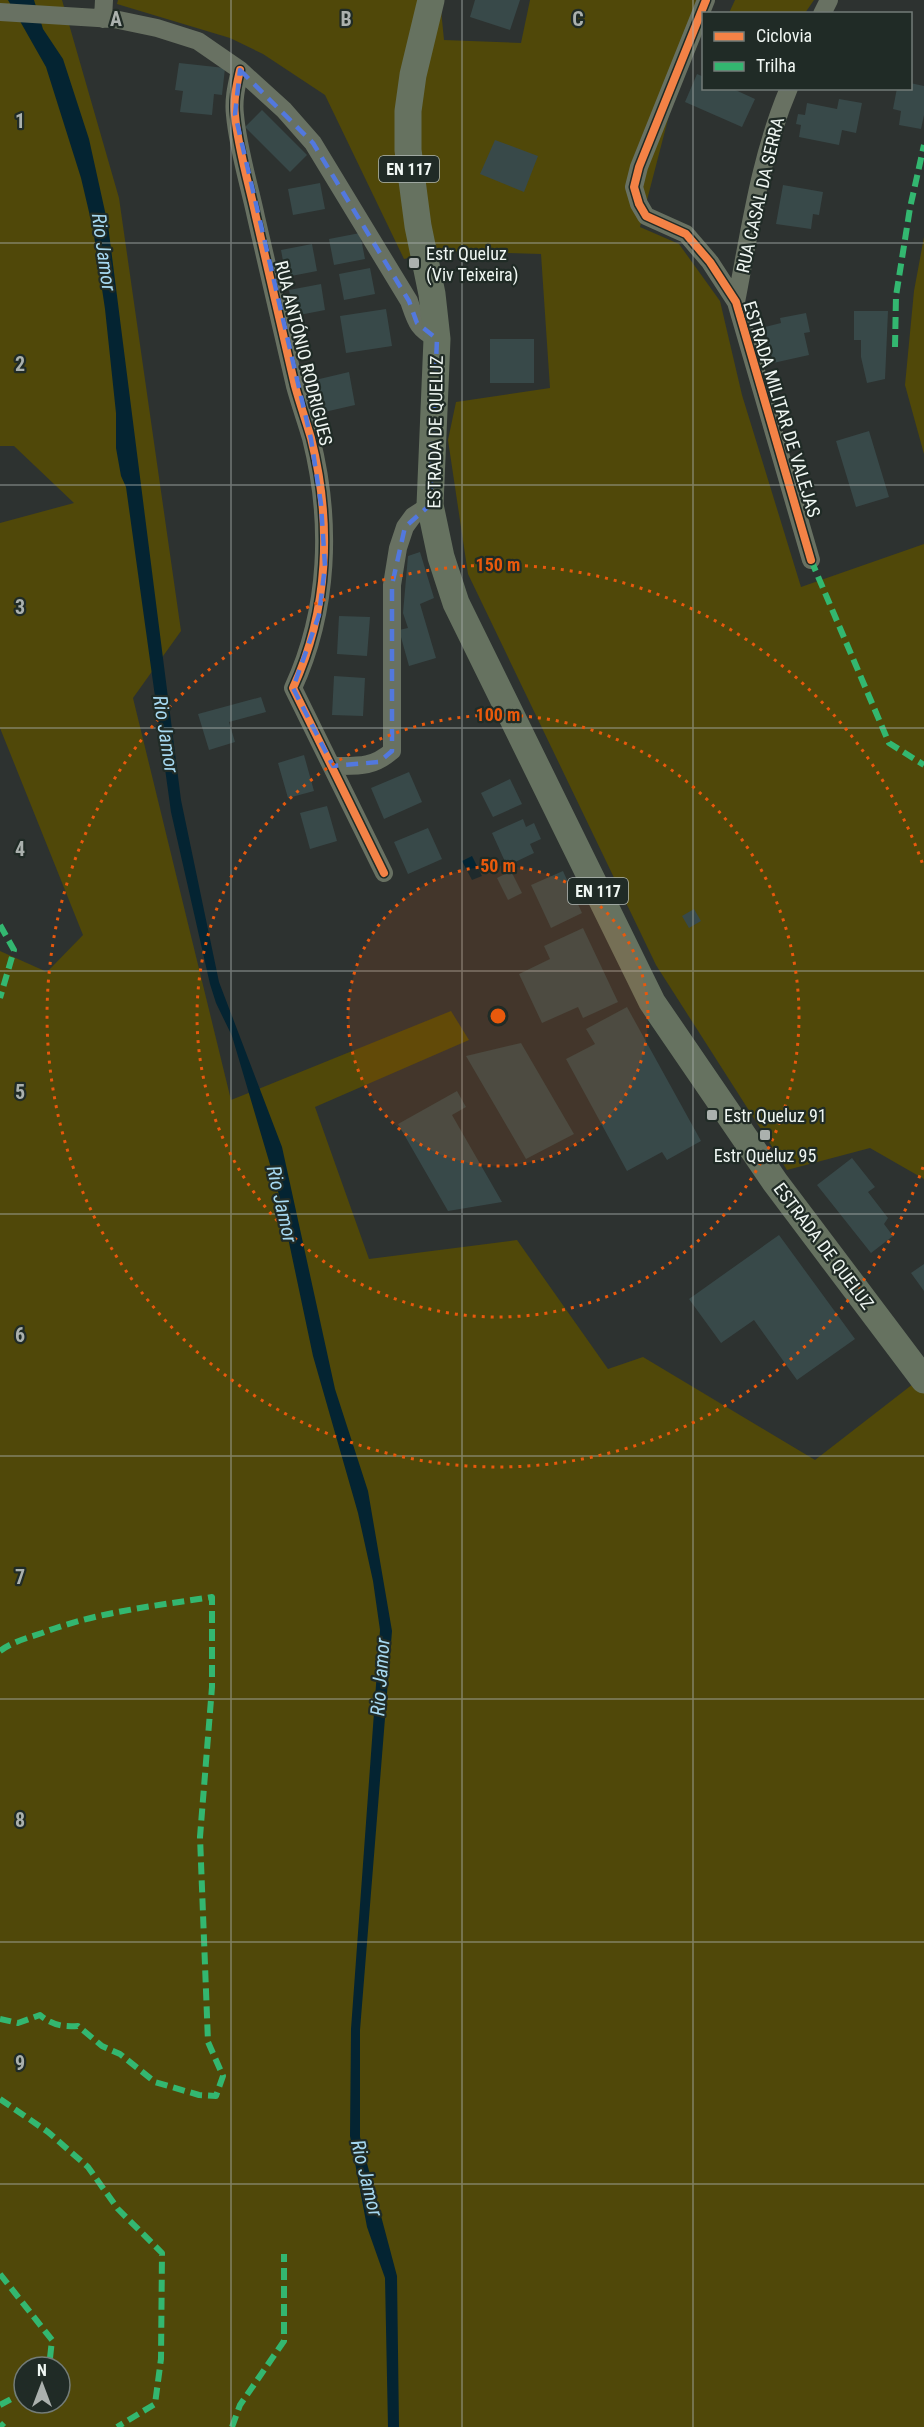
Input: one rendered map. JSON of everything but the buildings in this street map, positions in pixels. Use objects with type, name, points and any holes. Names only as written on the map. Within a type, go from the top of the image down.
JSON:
[{"type":"main road","name":"ESTRADA DE QUELUZ","points":[[431,0],[413,75],[408,111],[408,150],[410,181],[432,294],[436,339],[430,505],[441,557],[456,603],[652,1002],[775,1182],[924,1380]]},
{"type":"street","points":[[103,19],[104,0]]},
{"type":"street","name":"ESTRADA MILITAR DE VALEJAS","points":[[706,0],[639,167],[634,187],[639,204],[646,216],[686,234],[710,262],[736,302],[811,560]]},
{"type":"street","points":[[0,12],[103,19],[157,28],[198,42],[240,69],[284,110],[313,143],[409,301],[422,332],[436,339]]},
{"type":"street","name":"RUA ANTÓNIO RODRIGUES","points":[[240,69],[234,114],[294,378],[311,439],[321,504],[325,566],[319,615],[304,664],[293,688],[333,765],[384,873]]},
{"type":"street","name":"RUA CASAL DA SERRA","points":[[736,302],[774,122],[788,90]]},
{"type":"street","points":[[333,765],[359,766],[379,762],[392,750],[392,585],[398,548],[405,527],[413,516],[430,505]]},
{"type":"highlighted area","points":[[240,70],[313,143],[409,301],[417,323],[437,339],[430,505],[405,527],[392,585],[392,751],[379,762],[333,766],[293,688],[319,615],[325,566],[321,504],[311,439],[235,114]]},
{"type":"shaded area","points":[[0,0],[62,0],[119,198],[181,631],[133,698],[231,1100],[451,1011],[469,1040],[315,1107],[369,1259],[517,1240],[608,1369],[643,1357],[815,1460],[922,1377],[924,1380],[924,2427],[0,2427],[0,951],[47,972],[83,935],[0,728],[0,523],[74,503],[14,446],[0,446]]},
{"type":"shaded area","points":[[118,0],[440,0],[444,40],[521,43],[530,0],[699,0],[640,227],[679,244],[720,301],[742,395],[801,587],[924,544],[924,1179],[870,1148],[787,1170],[656,965],[468,574],[448,440],[456,402],[550,388],[541,254],[439,251],[404,259],[325,95],[263,54],[230,38],[117,4]]},
{"type":"shaded area","points":[[735,0],[814,0],[806,12],[729,12]]},
{"type":"shaded area","points":[[924,237],[924,454],[905,385],[914,291]]},
{"type":"water","name":"Rio Jamor","points":[[8,0],[34,0],[43,29],[63,59],[89,139],[108,225],[181,800],[219,982],[282,1147],[335,1389],[368,1491],[392,1631],[360,2030],[360,2137],[397,2276],[399,2427],[388,2427],[385,2278],[367,2227],[350,2136],[351,2029],[380,1630],[373,1581],[358,1513],[313,1356],[279,1195],[232,1036],[216,1003],[210,984],[171,812],[126,487],[121,476],[116,448],[116,413],[105,309],[93,229],[81,178],[46,67]]},
{"type":"water","points":[[472,856],[482,876],[472,880],[462,861]]},
{"type":"marked path","points":[[895,347],[896,296],[910,208],[924,145]]},
{"type":"marked path","points":[[811,560],[889,743],[924,765]]},
{"type":"marked path","points":[[0,925],[14,950],[0,998]]},
{"type":"marked path","points":[[0,1651],[20,1640],[84,1620],[126,1610],[212,1597],[212,1687],[200,1837],[208,2042],[223,2076],[216,2096],[199,2095],[155,2082],[120,2054],[102,2046],[78,2026],[58,2025],[40,2015],[18,2023],[0,2019]]},
{"type":"marked path","points":[[0,2099],[48,2132],[88,2167],[118,2209],[162,2253],[161,2359],[155,2404],[117,2427]]},
{"type":"marked path","points":[[232,2427],[240,2405],[284,2341],[284,2254]]},
{"type":"marked path","points":[[0,2274],[52,2340],[50,2355]]},
{"type":"marked path","points":[[0,2405],[12,2398]]},
{"type":"marked path","points":[[0,2423],[4,2427]]},
{"type":"cycle path","points":[[706,0],[639,167],[634,187],[639,204],[646,216],[686,234],[710,262],[736,302],[811,560]]},
{"type":"cycle path","points":[[240,70],[235,103],[239,141],[295,386],[311,438],[322,501],[324,533],[320,597],[314,628],[293,688],[384,873]]},
{"type":"place","name":"Estr Queluz (Viv Teixeira)","points":[[414,263]]},
{"type":"place","name":"Estr Queluz 91","points":[[712,1115]]},
{"type":"place","name":"Estr Queluz 95","points":[[765,1135]]}]
